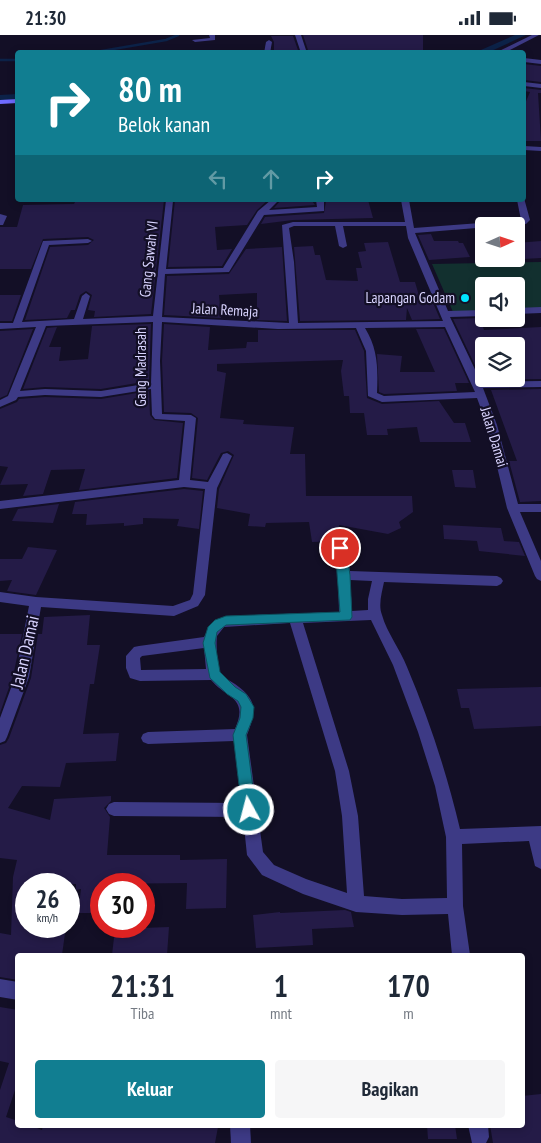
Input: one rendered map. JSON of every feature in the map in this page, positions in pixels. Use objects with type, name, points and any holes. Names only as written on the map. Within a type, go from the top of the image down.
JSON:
[{"type":"main road","points":[[0,102],[15,101]]},
{"type":"street","points":[[195,40],[211,40],[213,39],[212,35]]},
{"type":"street","points":[[298,35],[303,50]]},
{"type":"street","points":[[504,50],[536,35]]},
{"type":"street","points":[[268,50],[269,41]]},
{"type":"street","points":[[526,60],[541,62]]},
{"type":"street","points":[[526,84],[541,87]]},
{"type":"street","points":[[526,148],[541,149]]},
{"type":"street","name":"Gang Sawah VI","points":[[156,319],[163,272],[169,202]]},
{"type":"street","points":[[163,272],[226,270],[260,213],[272,202]]},
{"type":"street","points":[[260,213],[321,209],[320,202]]},
{"type":"street","name":"Jalan Damai","points":[[405,202],[409,227],[422,266],[479,390],[492,425],[513,508],[541,576]]},
{"type":"street","points":[[294,326],[290,262],[285,227],[293,224],[409,227],[524,222],[526,220],[522,202]]},
{"type":"street","points":[[340,224],[343,246]]},
{"type":"street","points":[[16,326],[46,243],[88,241]]},
{"type":"street","points":[[78,322],[86,296]]},
{"type":"street","points":[[525,311],[541,310]]},
{"type":"street","name":"Jalan Remaja","points":[[0,326],[156,319],[294,326],[359,326],[447,319],[475,314]]},
{"type":"street","name":"Gang Madrasah","points":[[156,319],[154,385],[157,415],[159,417],[188,418],[192,420],[184,483]]},
{"type":"street","points":[[0,404],[12,398],[42,324]]},
{"type":"street","points":[[359,326],[367,338],[372,352],[372,393],[382,399],[540,386]]},
{"type":"street","points":[[13,394],[45,392],[100,394],[154,385]]},
{"type":"street","points":[[36,602],[174,611],[194,603],[199,595],[212,486],[227,456]]},
{"type":"street","points":[[0,505],[184,483],[212,486]]},
{"type":"street","points":[[513,508],[541,508]]},
{"type":"street","points":[[340,548],[344,575],[346,617]]},
{"type":"street","points":[[344,575],[496,581]]},
{"type":"street","points":[[379,577],[374,599],[375,615],[400,665],[425,732],[442,786],[454,837],[455,906],[461,953]]},
{"type":"street","name":"Jalan Damai","points":[[0,597],[36,602],[31,620],[22,677],[0,737]]},
{"type":"street","points":[[375,615],[226,621],[219,623],[212,630],[209,643],[214,674],[231,691],[242,697],[247,707],[247,718],[240,735],[255,855],[268,870],[303,886],[356,904],[402,907],[455,906]]},
{"type":"street","points":[[295,619],[307,663],[342,771],[350,816],[356,904]]},
{"type":"street","points":[[209,643],[139,651],[133,656],[133,668],[136,674],[140,676],[214,674]]},
{"type":"street","points":[[148,738],[240,735]]},
{"type":"street","points":[[114,809],[249,810]]},
{"type":"street","points":[[454,837],[538,833],[541,861]]},
{"type":"street","points":[[0,988],[15,990]]},
{"type":"street","points":[[240,1128],[241,1143]]},
{"type":"green space","name":"Lapangan Godam","points":[[525,262],[541,262],[541,310],[525,311],[525,277],[475,277],[475,311],[453,312],[432,264],[475,263],[475,267],[525,267]]},
{"type":"building","points":[[303,35],[423,35],[423,50],[308,50]]},
{"type":"building","points":[[271,36],[293,36],[298,50],[274,50],[274,42]]},
{"type":"building","points":[[526,64],[541,66],[541,82],[526,80]]},
{"type":"building","points":[[526,88],[541,90],[541,93],[538,93],[541,141],[526,141],[526,101],[530,92],[526,91]]},
{"type":"building","points":[[75,202],[164,202],[151,314],[94,317],[95,311],[88,310],[92,295],[86,291],[80,295],[75,310],[71,310],[67,318],[25,320],[50,247],[88,245],[94,240],[88,237],[43,239],[31,269],[0,269],[0,227],[17,227],[23,205],[74,204]]},
{"type":"building","points":[[175,202],[266,202],[257,210],[247,225],[215,227],[217,250],[232,249],[222,266],[168,267]]},
{"type":"building","points":[[279,202],[313,202],[315,205],[274,208]]},
{"type":"building","points":[[326,202],[369,202],[373,218],[293,220],[261,224],[265,217],[324,213]]},
{"type":"building","points":[[431,234],[434,241],[458,241],[463,243],[470,257],[429,260],[418,235]]},
{"type":"building","points":[[541,241],[541,258],[525,259],[525,242]]},
{"type":"building","points":[[388,242],[400,282],[415,282],[420,299],[431,298],[440,319],[412,320],[407,308],[406,320],[300,321],[294,247],[313,246],[315,255],[320,255],[326,280],[358,281],[356,268],[362,268],[358,252],[366,251],[364,243]]},
{"type":"building","points":[[282,247],[287,321],[257,320],[257,293],[219,295],[221,318],[164,315],[167,276],[229,274],[246,249]]},
{"type":"building","points":[[0,295],[21,295],[12,321],[0,321]]},
{"type":"building","points":[[475,318],[475,327],[483,327],[484,330],[541,327],[541,379],[525,379],[525,337],[475,337],[475,365],[453,319]]},
{"type":"building","points":[[151,324],[149,381],[101,389],[45,387],[23,389],[47,328],[57,327],[49,347],[61,347],[59,361],[88,359],[92,326]]},
{"type":"building","points":[[164,324],[210,327],[208,350],[246,348],[247,342],[258,342],[258,330],[355,330],[364,351],[367,398],[382,404],[439,401],[454,423],[465,423],[471,442],[420,442],[417,427],[387,429],[388,435],[367,435],[364,413],[350,413],[349,396],[344,396],[341,371],[343,360],[217,364],[217,371],[226,373],[220,418],[244,420],[243,424],[294,427],[290,454],[305,454],[306,496],[412,496],[413,512],[399,522],[401,528],[388,534],[339,525],[341,541],[312,542],[309,522],[266,523],[265,527],[248,526],[250,514],[217,508],[219,489],[234,455],[228,451],[221,453],[207,480],[192,478],[198,418],[191,413],[164,412],[162,361]]},
{"type":"building","points":[[33,329],[7,395],[0,398],[0,331]]},
{"type":"building","points":[[416,329],[444,329],[469,383],[455,383],[457,391],[384,394],[379,392],[377,354],[402,356],[400,372],[435,372]]},
{"type":"building","points":[[541,389],[541,501],[520,502],[509,461],[517,461],[491,390]]},
{"type":"building","points":[[149,391],[150,415],[154,420],[183,423],[177,478],[79,490],[85,469],[51,470],[43,494],[23,496],[28,484],[0,485],[8,467],[0,466],[0,409],[17,402],[19,399],[45,397],[101,399]]},
{"type":"building","points":[[452,470],[473,470],[476,488],[455,487]]},
{"type":"building","points":[[184,489],[203,491],[199,529],[177,526],[179,519],[143,518],[143,524],[124,526],[124,523],[86,525],[87,514],[72,514],[75,502]]},
{"type":"building","points":[[59,504],[53,523],[12,521],[18,509]]},
{"type":"building","points":[[443,525],[501,528],[504,541],[519,542],[525,556],[479,551],[477,541],[444,539]]},
{"type":"building","points":[[28,547],[57,550],[36,595],[7,591],[12,580],[0,581],[0,559],[22,559]]},
{"type":"building","points":[[90,615],[87,645],[100,645],[94,684],[90,684],[83,734],[119,733],[116,761],[66,763],[60,787],[22,786],[8,808],[50,820],[54,799],[111,796],[111,801],[104,808],[110,817],[107,855],[180,855],[180,860],[227,859],[226,908],[186,909],[187,883],[155,883],[155,873],[90,873],[90,913],[80,913],[80,873],[15,873],[15,938],[64,938],[62,953],[15,953],[15,980],[0,977],[0,933],[11,935],[13,877],[17,860],[0,858],[0,745],[6,743],[9,738],[31,678],[38,634],[42,634],[44,617]]},
{"type":"building","points":[[0,634],[22,634],[13,676],[0,713]]},
{"type":"building","points":[[541,687],[541,726],[474,729],[469,708],[461,708],[457,689]]},
{"type":"building","points":[[345,910],[351,912],[354,927],[312,929],[313,945],[256,948],[253,915],[280,912]]},
{"type":"building","points":[[169,927],[167,953],[112,953],[114,938],[155,938],[155,928]]},
{"type":"building","points":[[0,1007],[15,1010],[15,1090],[6,1117],[15,1120],[15,1128],[37,1128],[42,1130],[42,1128],[218,1128],[215,1143],[0,1143],[0,1090],[9,1063],[0,1061]]},
{"type":"building","points":[[541,1094],[541,1143],[493,1143],[490,1128],[525,1128],[525,1096]]},
{"type":"building","points":[[427,1128],[455,1128],[457,1139],[428,1139]]},
{"type":"waterway","points":[[108,50],[166,40],[178,35]]},
{"type":"waterway","points":[[485,50],[522,35]]},
{"type":"waterway","points":[[0,60],[15,60]]},
{"type":"waterway","points":[[0,98],[15,97]]},
{"type":"place","name":"Lapangan Godam","points":[[465,298]]},
{"type":"route","points":[[249,810],[240,735],[247,718],[247,707],[242,697],[231,691],[214,674],[209,643],[212,630],[219,623],[226,621],[346,617],[344,575],[340,548]]}]
